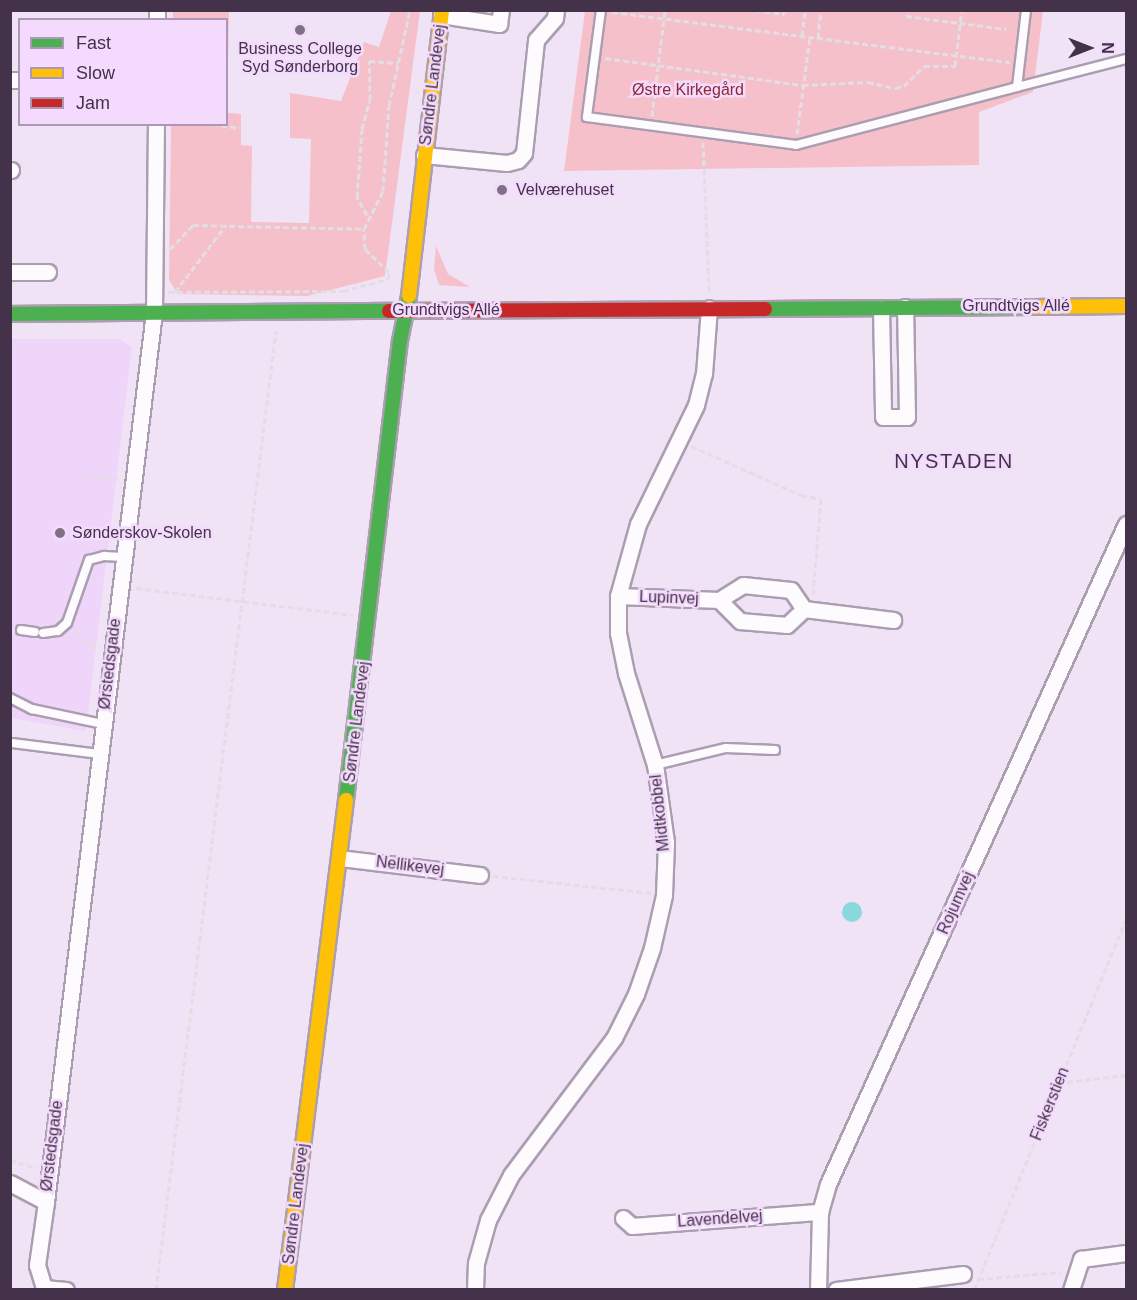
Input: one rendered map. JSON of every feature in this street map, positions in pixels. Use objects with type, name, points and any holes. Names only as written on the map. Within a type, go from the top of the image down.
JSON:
[{"type":"street","name":"Søndre Landevej","points":[[285,1290],[340,858],[405,310],[413,275],[424,155],[442,13],[499,24],[501,10]]},
{"type":"street","name":"Søndre Landevej","points":[[424,155],[507,163],[518,160],[524,153],[536,40],[555,18],[556,10]]},
{"type":"street","name":"Ørstedsgade","points":[[44,1289],[37,1265],[41,1199],[50,1172],[119,586],[154,312],[156,126]]},
{"type":"street","points":[[10,272],[48,272]]},
{"type":"street","name":"Grundtvigs Allé","points":[[10,314],[1126,306]]},
{"type":"street","points":[[881,308],[883,417],[907,417],[905,307]]},
{"type":"street","name":"Midtkobbel","points":[[475,1290],[476,1263],[488,1220],[511,1175],[614,1038],[643,976],[664,895],[666,842],[655,765],[626,673],[618,633],[618,596],[638,524],[681,441],[704,374],[709,308]]},
{"type":"street","name":"Rojumvej","points":[[818,1290],[820,1212],[828,1184],[1126,524]]},
{"type":"street","name":"Lupinvej","points":[[618,596],[719,600],[743,585],[791,590],[807,610],[787,625],[740,621],[719,600]]},
{"type":"street","points":[[807,610],[893,620]]},
{"type":"street","name":"Nellikevej","points":[[340,858],[480,875]]},
{"type":"street","points":[[10,1183],[41,1199]]},
{"type":"street","name":"Lavendelvej","points":[[623,1218],[632,1226],[820,1212]]},
{"type":"street","points":[[1071,1290],[1075,1271],[1081,1259],[1126,1253]]},
{"type":"street","points":[[836,1290],[963,1274]]},
{"type":"street","points":[[44,1289],[66,1290]]},
{"type":"lane","points":[[601,10],[587,117],[796,145],[1126,59]]},
{"type":"lane","points":[[1017,87],[1026,10]]},
{"type":"lane","points":[[21,630],[39,633],[58,631],[67,623],[89,560],[104,556],[123,557]]},
{"type":"lane","points":[[10,698],[32,709],[103,724]]},
{"type":"lane","points":[[12,743],[99,754]]},
{"type":"lane","points":[[655,765],[726,748],[775,750]]},
{"type":"path","points":[[154,291],[343,291],[388,279],[389,272],[365,249],[364,229],[368,215],[383,191],[389,106],[410,10]]},
{"type":"path","points":[[601,10],[1019,63]]},
{"type":"path","points":[[651,126],[665,10]]},
{"type":"path","points":[[755,10],[784,14],[784,10]]},
{"type":"path","points":[[801,36],[805,10]]},
{"type":"path","points":[[818,38],[822,10]]},
{"type":"path","points":[[595,57],[803,85],[868,82],[904,86],[924,66],[955,66],[962,10]]},
{"type":"path","points":[[906,16],[1006,29]]},
{"type":"path","points":[[796,145],[810,37]]},
{"type":"path","points":[[368,215],[357,196],[363,129],[370,100],[369,61],[398,63]]},
{"type":"path","points":[[226,126],[240,128]]},
{"type":"path","points":[[702,132],[706,162],[709,308]]},
{"type":"path","points":[[155,256],[174,246],[193,225],[364,229]]},
{"type":"path","points":[[175,291],[226,225]]},
{"type":"path","points":[[156,1290],[278,312]]},
{"type":"path","points":[[681,441],[801,495],[821,499],[807,610]]},
{"type":"path","points":[[87,475],[133,480]]},
{"type":"path","points":[[119,586],[369,617]]},
{"type":"path","points":[[77,632],[90,646]]},
{"type":"path","points":[[480,875],[664,895]]},
{"type":"path","name":"Fiskerstien","points":[[974,1290],[1126,919]]},
{"type":"path","points":[[1058,1083],[1126,1075]]},
{"type":"path","points":[[10,1160],[50,1172]]},
{"type":"path","points":[[963,1274],[979,1279],[1075,1271]]},
{"type":"shaded area","name":"Sønderskov-Skolen","points":[[10,339],[120,339],[132,347],[86,731],[11,718]]},
{"type":"green space","points":[[173,11],[229,11],[228,62],[228,18],[173,18]]},
{"type":"green space","points":[[391,11],[420,11],[385,276],[307,296],[178,294],[169,280],[171,126],[228,126],[228,113],[241,114],[241,145],[252,146],[251,222],[309,223],[311,139],[290,138],[290,93],[341,101],[364,42],[379,47]]},
{"type":"green space","name":"Østre Kirkegård","points":[[585,11],[1043,11],[1033,92],[979,112],[979,165],[564,171]]},
{"type":"green space","points":[[436,246],[448,274],[470,287],[439,285],[434,269]]},
{"type":"water","points":[[852,902],[859,905],[862,912],[859,919],[852,922],[845,919],[842,912],[845,905]]},
{"type":"traffic: fast","points":[[346,800],[400,341],[409,296]]},
{"type":"traffic: fast","points":[[765,309],[1034,307]]},
{"type":"traffic: fast","points":[[10,314],[389,311]]},
{"type":"traffic: slow","points":[[409,296],[442,10]]},
{"type":"traffic: slow","points":[[1034,307],[1126,306]]},
{"type":"traffic: slow","points":[[285,1290],[346,800]]},
{"type":"traffic: jam","points":[[389,311],[765,309]]},
{"type":"place","name":"Business College Syd Sønderborg","points":[[300,30]]},
{"type":"place","name":"Velværehuset","points":[[502,190]]},
{"type":"place","name":"Sønderskov-Skolen","points":[[60,533]]},
{"type":"district","name":"NYSTADEN","points":[[954,461]]}]
